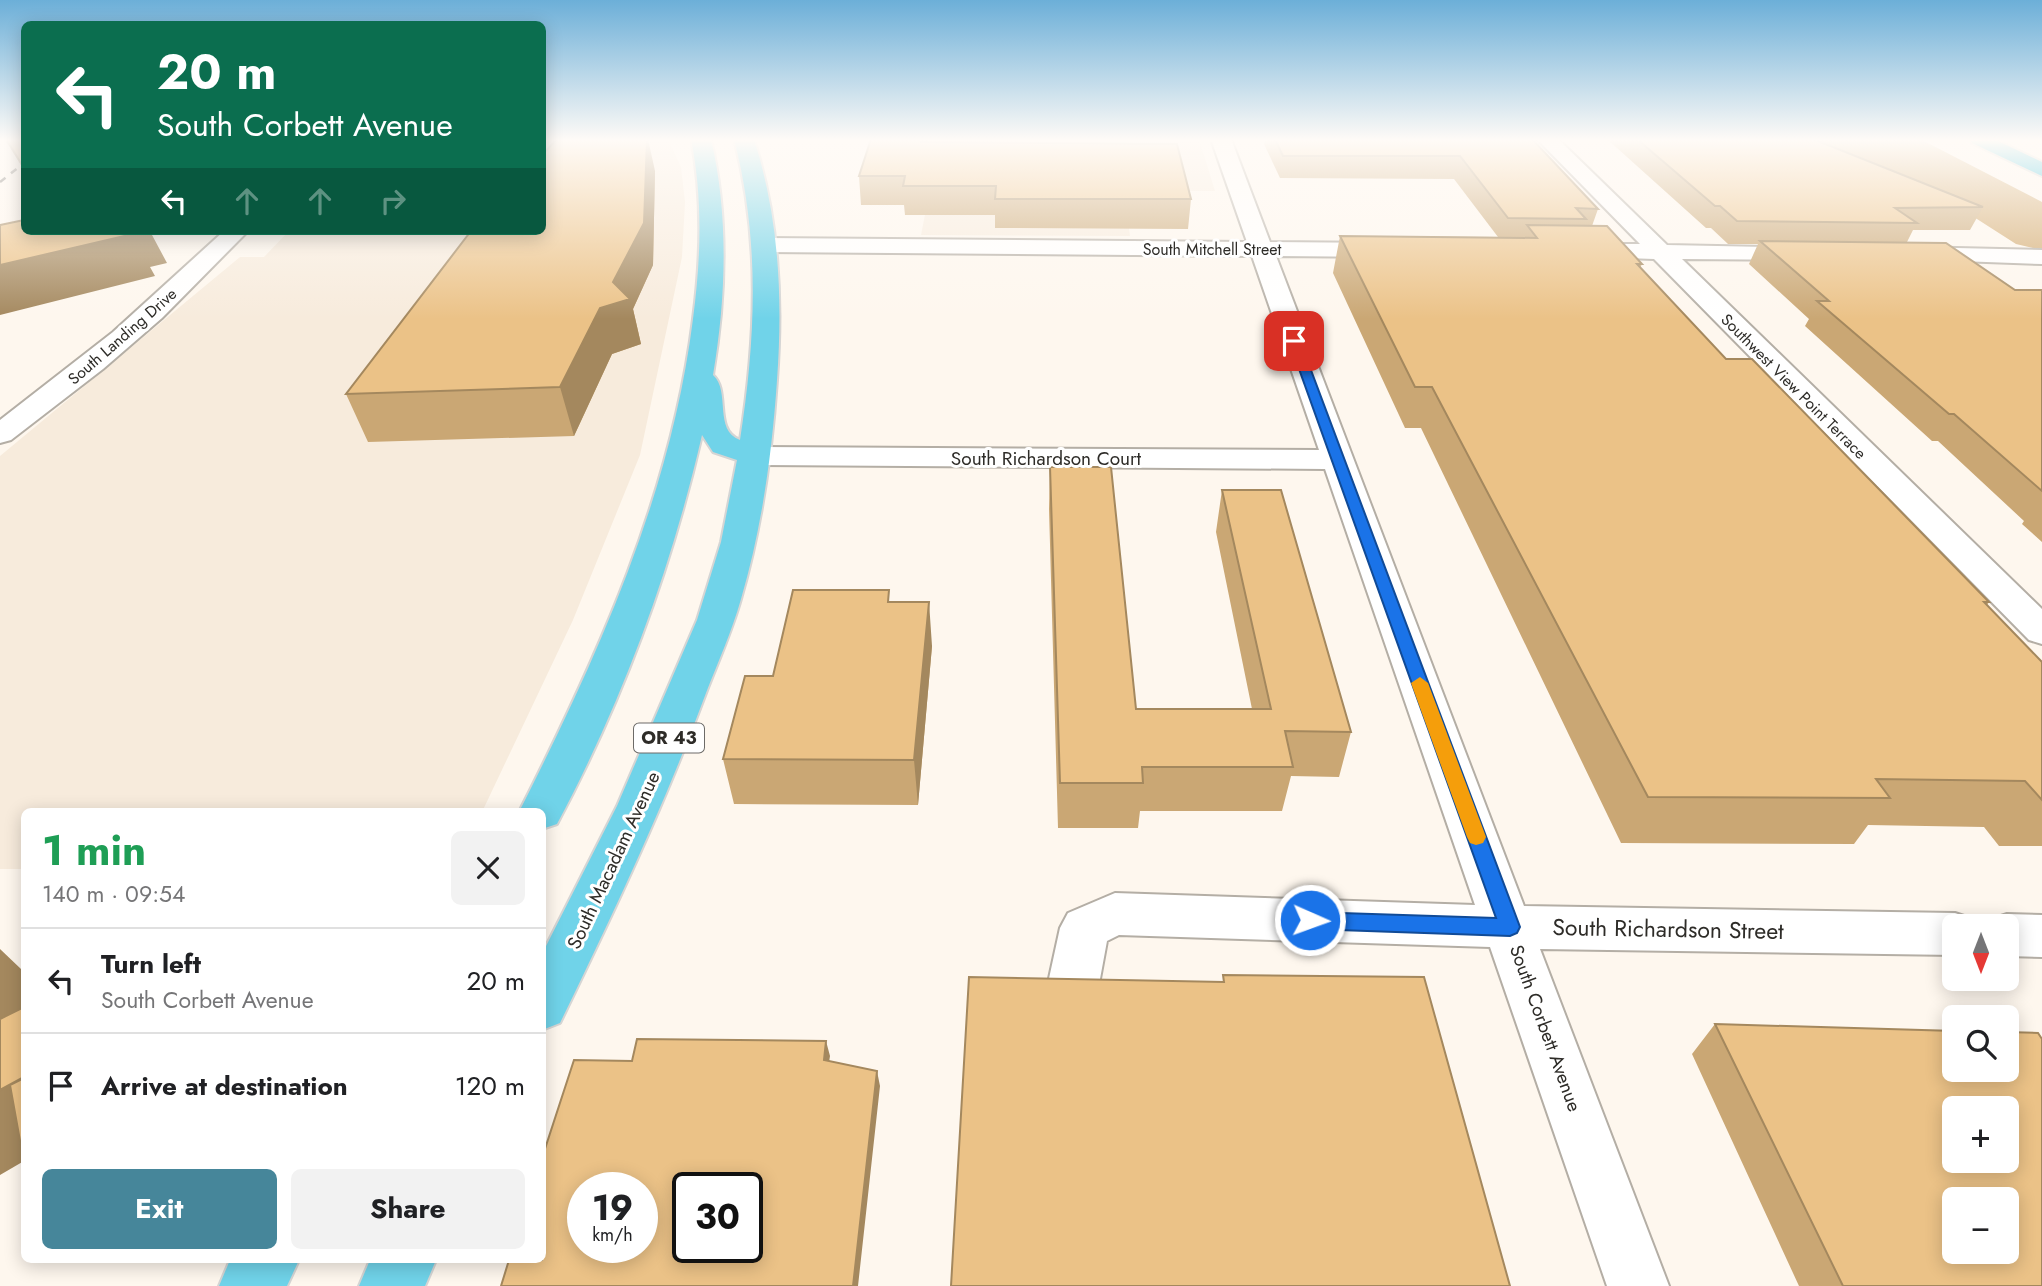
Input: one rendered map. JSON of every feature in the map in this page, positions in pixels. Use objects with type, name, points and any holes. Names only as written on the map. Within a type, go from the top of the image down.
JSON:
[{"type":"main road","points":[[543,808],[576,744],[638,596],[683,458],[703,362],[713,243],[712,199]]},
{"type":"main road","name":"South Macadam Avenue","points":[[546,998],[582,928],[668,742],[723,599],[755,456],[768,321],[765,245],[759,199]]},
{"type":"main road","points":[[703,362],[709,421],[724,445],[755,456]]},
{"type":"main road","points":[[250,1286],[266,1263]]},
{"type":"main road","points":[[390,1286],[403,1263]]},
{"type":"street","name":"South Corbett Avenue","points":[[1243,199],[1510,927],[1638,1286]]},
{"type":"street","name":"Southwest View Point Terrace","points":[[1606,199],[2042,631]]},
{"type":"street","name":"South Landing Drive","points":[[0,434],[85,369],[186,281],[233,235]]},
{"type":"street","name":"South Mitchell Street","points":[[765,245],[1408,250]]},
{"type":"street","points":[[1553,251],[1828,253]]},
{"type":"street","points":[[1883,254],[2042,257]]},
{"type":"street","name":"South Richardson Court","points":[[755,456],[1338,460]]},
{"type":"street","name":"South Richardson Street","points":[[1069,1006],[1085,928],[1115,914],[1510,927],[1942,934]]},
{"type":"street","points":[[2020,935],[2042,936]]},
{"type":"shaded area","points":[[546,199],[685,199],[682,257],[640,455],[573,620],[484,808],[21,808],[21,869],[0,869],[0,456],[240,257],[264,257],[285,235],[546,235]]},
{"type":"shaded area","points":[[928,199],[1125,199],[1130,236],[921,235]]},
{"type":"shaded area","points":[[1941,199],[2036,199],[2042,202],[2042,250],[2016,244],[1952,203]]},
{"type":"building","points":[[546,199],[645,199],[644,223],[613,282],[630,299],[600,308],[560,387],[346,394],[468,235],[546,235]]},
{"type":"building","points":[[1493,199],[1589,199],[1598,209],[1576,208],[1586,219],[1508,218]]},
{"type":"building","points":[[1707,199],[1963,199],[1983,207],[1895,208],[1917,223],[1737,221],[1720,206],[1715,206]]},
{"type":"building","points":[[21,221],[21,235],[129,235],[0,265],[0,225]]},
{"type":"building","points":[[1527,225],[1607,226],[1642,264],[1637,264],[1726,359],[1752,359],[1989,602],[1984,602],[2042,662],[2042,800],[2025,781],[1876,779],[1890,798],[1648,797],[1432,387],[1415,387],[1340,236],[1537,238]]},
{"type":"building","points":[[1760,241],[1946,243],[2015,290],[2042,290],[2042,491],[1817,301],[1829,301]]},
{"type":"building","points":[[1050,467],[1111,467],[1136,709],[1271,709],[1222,490],[1281,490],[1351,732],[1285,731],[1293,767],[1142,767],[1143,783],[1060,783]]},
{"type":"building","points":[[793,590],[889,590],[888,602],[929,602],[914,760],[723,759],[745,676],[773,676]]},
{"type":"building","points":[[1223,975],[1424,977],[1510,1286],[951,1286],[969,977],[1224,982]]},
{"type":"building","points":[[21,1008],[21,1079],[0,1090],[0,1019]]},
{"type":"building","points":[[1715,1024],[1942,1031],[1942,1082],[2019,1082],[2019,1032],[2038,1033],[2042,1039],[2042,1286],[1843,1286]]},
{"type":"building","points":[[637,1039],[826,1041],[824,1060],[877,1071],[853,1286],[501,1286],[508,1263],[546,1263],[546,1146],[574,1060],[632,1061]]},
{"type":"building","points":[[21,1080],[21,1146],[10,1085]]},
{"type":"slow traffic","points":[[1420,683],[1476,837]]},
{"type":"route","points":[[1294,341],[1510,927],[1310,920]]}]
